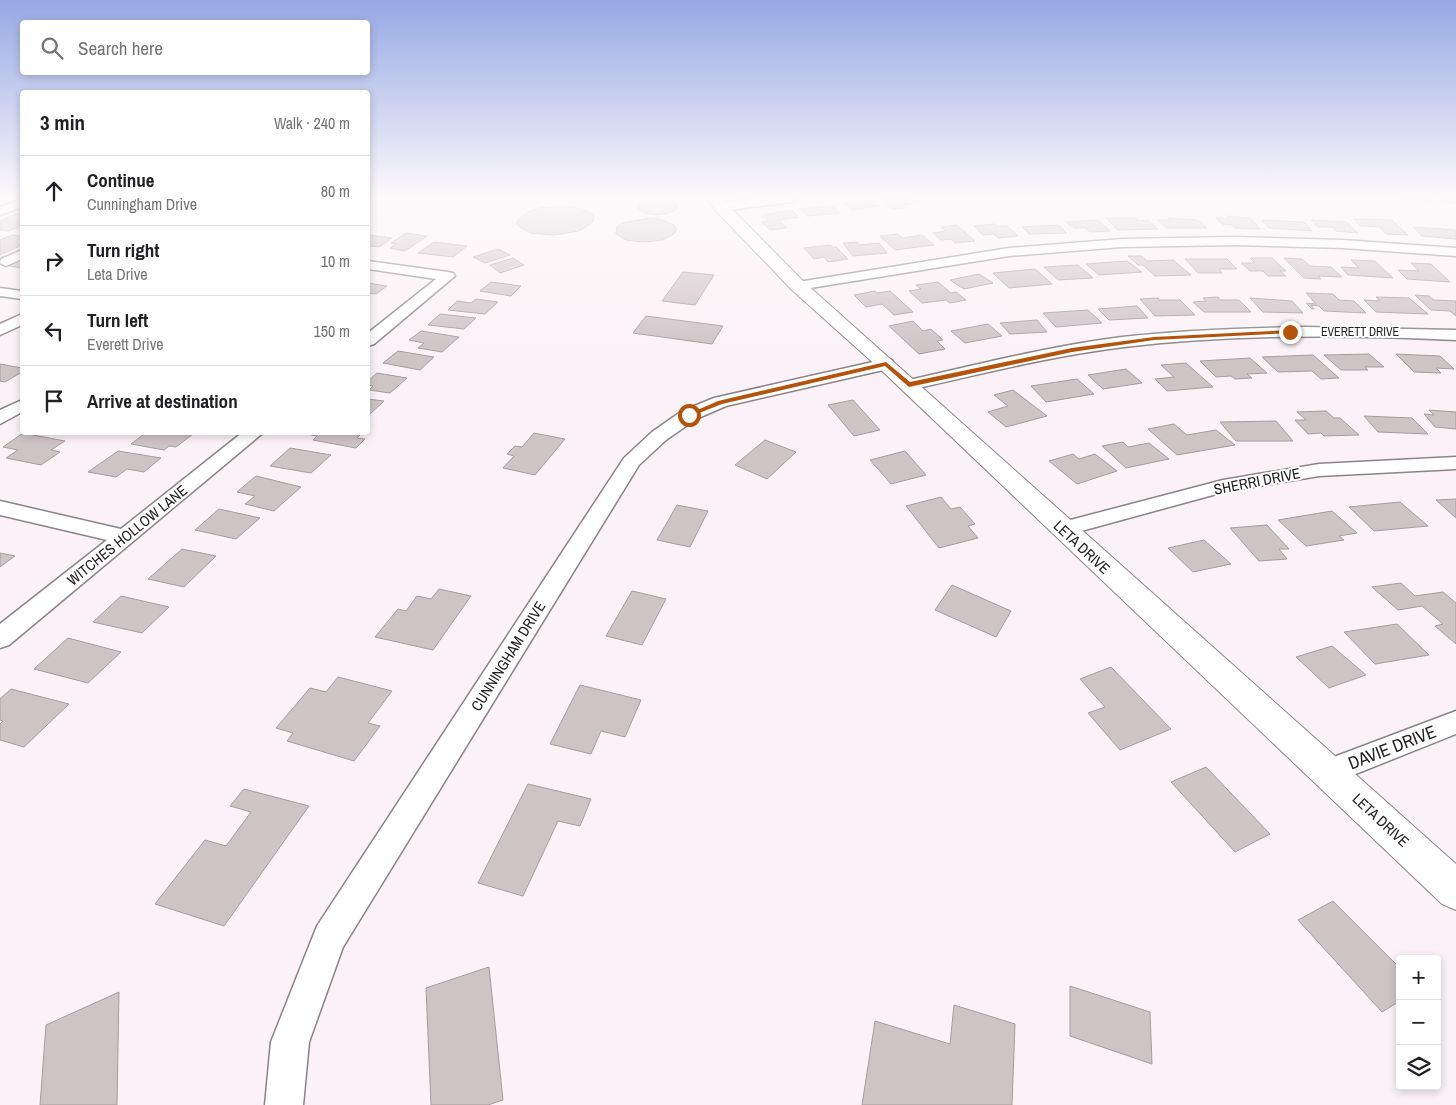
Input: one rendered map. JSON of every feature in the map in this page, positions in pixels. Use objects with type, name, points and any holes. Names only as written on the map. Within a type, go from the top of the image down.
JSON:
[{"type":"street","name":"LETA DRIVE","points":[[762,250],[798,286],[909,385],[1456,890]]},
{"type":"street","points":[[798,286],[1009,252],[1043,250]]},
{"type":"street","points":[[1422,250],[1456,252]]},
{"type":"street","points":[[6,262],[20,255]]},
{"type":"street","points":[[370,265],[448,276],[370,339]]},
{"type":"street","points":[[0,292],[20,295]]},
{"type":"street","points":[[0,330],[20,320]]},
{"type":"street","name":"EVERETT DRIVE","points":[[909,385],[1072,350],[1154,339],[1290,332],[1395,332],[1456,335]]},
{"type":"street","name":"CUNNINGHAM DRIVE","points":[[284,1105],[290,1042],[329,938],[631,462],[659,436],[689,415],[720,402],[886,364]]},
{"type":"street","points":[[0,418],[20,406]]},
{"type":"street","name":"WITCHES HOLLOW LANE","points":[[0,638],[251,435]]},
{"type":"street","name":"SHERRI DRIVE","points":[[1063,529],[1223,486],[1319,470],[1456,463]]},
{"type":"street","points":[[0,508],[126,537]]},
{"type":"street","name":"DAVIE DRIVE","points":[[1328,772],[1456,722]]},
{"type":"building","points":[[0,250],[12,250],[0,255]]},
{"type":"building","points":[[423,250],[462,250],[453,257],[418,253]]},
{"type":"building","points":[[496,250],[510,255],[485,263],[473,257]]},
{"type":"building","points":[[805,250],[839,250],[848,259],[828,262],[824,257],[814,259]]},
{"type":"building","points":[[848,250],[884,250],[887,253],[853,256]]},
{"type":"building","points":[[1128,256],[1142,256],[1147,261],[1173,260],[1191,275],[1155,276],[1143,265],[1138,265]]},
{"type":"building","points":[[513,258],[524,265],[500,273],[490,265]]},
{"type":"building","points":[[1250,258],[1272,258],[1286,271],[1280,271],[1286,276],[1268,276],[1263,271],[1250,271],[1241,263],[1255,263]]},
{"type":"building","points":[[1284,258],[1302,259],[1310,266],[1331,267],[1342,277],[1318,276],[1321,279],[1304,278]]},
{"type":"building","points":[[1185,259],[1227,259],[1237,269],[1219,269],[1222,273],[1198,273]]},
{"type":"building","points":[[20,260],[20,268],[9,266]]},
{"type":"building","points":[[1351,260],[1375,261],[1393,278],[1348,275],[1341,267],[1359,268]]},
{"type":"building","points":[[1127,261],[1142,272],[1099,275],[1086,264]]},
{"type":"building","points":[[1411,263],[1431,264],[1450,282],[1407,279],[1398,270],[1419,271]]},
{"type":"building","points":[[1078,265],[1093,278],[1058,280],[1044,267]]},
{"type":"building","points":[[1035,269],[1052,284],[1009,288],[993,273]]},
{"type":"building","points":[[683,272],[714,275],[695,305],[662,301]]},
{"type":"building","points":[[979,274],[993,283],[964,289],[950,280]]},
{"type":"building","points":[[491,282],[521,286],[511,296],[480,291]]},
{"type":"building","points":[[938,282],[951,293],[956,292],[966,300],[950,303],[946,300],[922,303],[909,291],[921,289],[916,285]]},
{"type":"building","points":[[370,283],[387,286],[376,294],[370,293]]},
{"type":"building","points":[[875,291],[877,293],[890,291],[913,312],[894,315],[882,304],[866,307],[854,295]]},
{"type":"building","points":[[1306,293],[1333,294],[1339,300],[1354,301],[1366,313],[1324,311],[1319,306],[1311,305],[1314,309],[1312,309],[1306,303],[1316,304]]},
{"type":"building","points":[[1415,295],[1429,296],[1434,300],[1456,301],[1456,316],[1450,311],[1431,310]]},
{"type":"building","points":[[1218,297],[1220,300],[1239,300],[1251,312],[1204,312],[1193,302],[1206,301],[1203,298]]},
{"type":"building","points":[[1376,297],[1409,298],[1428,314],[1376,312],[1364,300],[1380,301]]},
{"type":"building","points":[[1158,298],[1159,300],[1180,300],[1195,315],[1155,316],[1140,299]]},
{"type":"building","points":[[1250,298],[1292,301],[1303,313],[1263,312]]},
{"type":"building","points":[[476,299],[498,302],[485,314],[448,310],[457,301],[471,303]]},
{"type":"building","points":[[1137,306],[1148,318],[1109,320],[1098,309]]},
{"type":"building","points":[[1088,310],[1102,323],[1056,327],[1043,313]]},
{"type":"building","points":[[440,314],[476,318],[464,329],[428,325]]},
{"type":"building","points":[[646,316],[723,326],[712,344],[633,333]]},
{"type":"building","points":[[1037,320],[1047,332],[1010,334],[1000,323]]},
{"type":"building","points":[[913,321],[923,331],[931,329],[943,340],[937,341],[945,349],[919,354],[889,326]]},
{"type":"building","points":[[988,324],[1002,336],[965,343],[951,331]]},
{"type":"building","points":[[421,331],[459,337],[442,352],[418,348],[424,343],[409,340]]},
{"type":"building","points":[[398,351],[434,357],[420,370],[383,363]]},
{"type":"building","points":[[1369,354],[1384,367],[1365,367],[1368,370],[1341,370],[1324,355]]},
{"type":"building","points":[[1396,354],[1440,356],[1454,369],[1436,368],[1441,373],[1414,372]]},
{"type":"building","points":[[1313,355],[1339,378],[1321,379],[1312,371],[1278,372],[1262,357]]},
{"type":"building","points":[[1250,358],[1267,373],[1247,374],[1252,378],[1216,377],[1200,361]]},
{"type":"building","points":[[1186,363],[1213,387],[1167,391],[1155,379],[1174,377],[1161,365]]},
{"type":"building","points":[[0,364],[20,368],[20,373],[5,382],[0,381]]},
{"type":"building","points":[[1126,369],[1142,383],[1103,389],[1088,375]]},
{"type":"building","points":[[377,373],[407,378],[390,393],[370,390],[373,386],[370,385],[370,379]]},
{"type":"building","points":[[1077,379],[1094,394],[1046,402],[1031,386]]},
{"type":"building","points":[[1013,390],[1047,416],[1006,427],[988,412],[1008,406],[994,395]]},
{"type":"building","points":[[370,399],[384,401],[370,414]]},
{"type":"building","points":[[853,400],[880,430],[854,436],[828,405]]},
{"type":"building","points":[[1429,410],[1456,412],[1456,429],[1435,427],[1424,414],[1434,415]]},
{"type":"building","points":[[1326,411],[1334,418],[1340,418],[1359,435],[1324,436],[1321,433],[1308,434],[1295,420],[1306,420],[1297,412]]},
{"type":"building","points":[[1364,416],[1412,418],[1428,434],[1378,432]]},
{"type":"building","points":[[1276,421],[1293,441],[1236,441],[1220,422]]},
{"type":"building","points":[[1174,424],[1187,435],[1216,430],[1235,445],[1177,455],[1148,429]]},
{"type":"building","points":[[534,433],[565,439],[535,475],[503,468],[514,456],[507,454],[515,446],[522,447]]},
{"type":"building","points":[[20,435],[34,435],[65,441],[51,450],[60,452],[41,465],[6,458],[18,450],[3,447]]},
{"type":"building","points":[[143,435],[192,435],[176,447],[169,446],[164,450],[131,444]]},
{"type":"building","points":[[312,435],[360,435],[357,438],[365,439],[356,448],[313,440],[317,436]]},
{"type":"building","points":[[765,440],[796,452],[767,479],[735,465]]},
{"type":"building","points":[[1123,442],[1128,447],[1149,443],[1169,459],[1126,468],[1102,446]]},
{"type":"building","points":[[290,448],[331,455],[311,473],[270,466]]},
{"type":"building","points":[[118,451],[161,458],[144,472],[127,469],[116,477],[88,472]]},
{"type":"building","points":[[905,451],[926,475],[891,484],[870,460]]},
{"type":"building","points":[[1073,454],[1079,459],[1095,454],[1117,471],[1077,484],[1049,461]]},
{"type":"building","points":[[256,476],[301,487],[274,511],[245,504],[255,496],[237,492]]},
{"type":"building","points":[[941,497],[951,509],[960,507],[975,524],[968,526],[978,538],[939,548],[906,506]]},
{"type":"building","points":[[1456,499],[1456,518],[1436,500]]},
{"type":"building","points":[[1400,502],[1428,526],[1374,531],[1349,507]]},
{"type":"building","points":[[677,505],[708,511],[690,547],[657,540]]},
{"type":"building","points":[[219,509],[260,518],[236,539],[195,530]]},
{"type":"building","points":[[1332,511],[1357,533],[1339,536],[1344,540],[1306,546],[1278,520]]},
{"type":"building","points":[[1267,525],[1289,549],[1279,549],[1287,559],[1259,561],[1230,528]]},
{"type":"building","points":[[1204,540],[1231,564],[1193,572],[1168,548]]},
{"type":"building","points":[[182,549],[216,556],[184,587],[148,579]]},
{"type":"building","points":[[0,553],[15,556],[0,567]]},
{"type":"building","points":[[1401,583],[1415,596],[1443,592],[1456,603],[1456,644],[1435,626],[1443,624],[1422,606],[1398,610],[1372,587]]},
{"type":"building","points":[[952,585],[1011,611],[996,637],[935,610]]},
{"type":"building","points":[[439,589],[471,596],[433,650],[375,637],[398,609],[406,611],[417,596],[431,599]]},
{"type":"building","points":[[632,591],[666,599],[642,645],[606,636]]},
{"type":"building","points":[[121,596],[169,607],[142,633],[93,622]]},
{"type":"building","points":[[1397,624],[1429,655],[1375,664],[1344,632]]},
{"type":"building","points":[[68,638],[121,652],[88,683],[34,669]]},
{"type":"building","points":[[1332,646],[1366,675],[1329,688],[1296,657]]},
{"type":"building","points":[[1111,667],[1171,729],[1120,750],[1088,713],[1105,707],[1080,679]]},
{"type":"building","points":[[338,677],[392,691],[368,723],[380,726],[354,761],[287,741],[293,733],[276,728],[310,688],[326,692]]},
{"type":"building","points":[[580,685],[641,700],[625,737],[601,731],[591,754],[550,744]]},
{"type":"building","points":[[11,689],[69,704],[24,747],[0,740],[0,724],[3,721],[0,720],[0,699]]},
{"type":"building","points":[[1206,767],[1270,834],[1235,852],[1171,782]]},
{"type":"building","points":[[528,784],[591,799],[580,826],[558,821],[523,896],[478,883]]},
{"type":"building","points":[[244,789],[309,806],[224,926],[155,904],[205,840],[226,846],[251,812],[230,806]]},
{"type":"building","points":[[1333,901],[1396,964],[1396,1003],[1382,1012],[1298,920]]},
{"type":"building","points":[[489,967],[503,1100],[488,1105],[431,1105],[426,988]]},
{"type":"building","points":[[1070,986],[1150,1012],[1152,1064],[1070,1036]]},
{"type":"building","points":[[119,992],[117,1105],[40,1105],[46,1025]]},
{"type":"building","points":[[954,1005],[1015,1024],[1012,1105],[862,1105],[875,1021],[950,1044]]},
{"type":"route","points":[[689,415],[720,402],[886,364],[909,385],[1072,350],[1154,339],[1290,332]]}]
